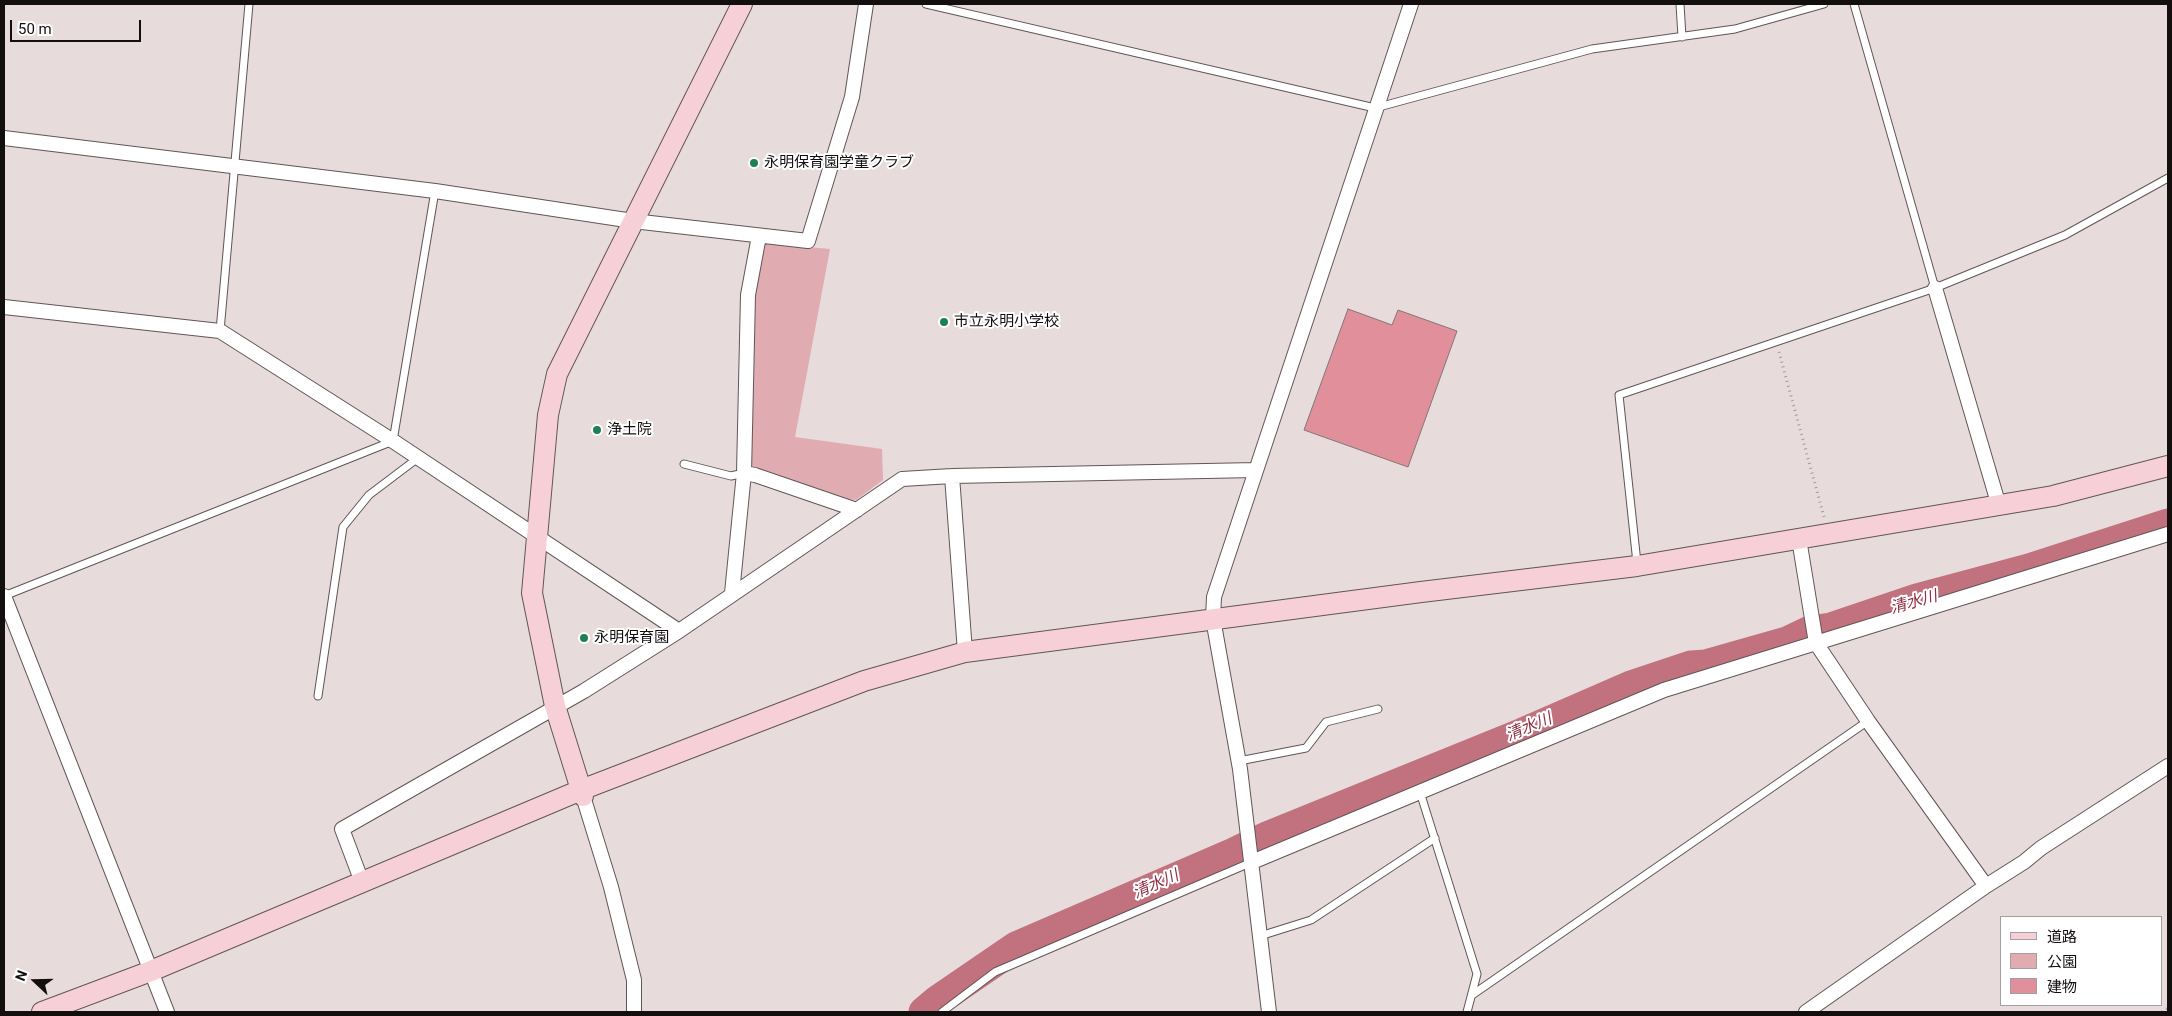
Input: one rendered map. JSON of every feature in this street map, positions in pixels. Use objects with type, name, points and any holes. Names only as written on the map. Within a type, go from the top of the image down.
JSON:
[{"type":"street","points":[[634,1012],[634,980],[611,887],[555,706],[532,592],[548,415],[557,374],[742,4]]},
{"type":"street","points":[[4,138],[435,191],[633,221],[808,241],[852,97],[866,4]]},
{"type":"street","points":[[1268,1012],[1239,761],[1213,619],[1214,597],[1411,4]]},
{"type":"street","points":[[732,593],[744,473],[748,295],[759,236]]},
{"type":"street","points":[[1935,288],[1999,506]]},
{"type":"street","points":[[4,306],[220,331],[393,441],[679,631]]},
{"type":"street","points":[[42,1012],[151,971],[362,882],[864,681],[965,652],[1421,592],[1637,566],[2053,496],[2168,466]]},
{"type":"street","points":[[362,882],[342,829],[584,691],[679,631],[732,593],[902,479],[952,476],[1256,470]]},
{"type":"street","points":[[744,473],[755,475],[857,510]]},
{"type":"street","points":[[952,476],[965,652]]},
{"type":"street","points":[[1252,862],[1664,690],[2168,534]]},
{"type":"street","points":[[1799,539],[1816,643],[1868,721],[1986,886]]},
{"type":"street","points":[[4,596],[167,1012]]},
{"type":"street","points":[[1806,1012],[1986,886],[2024,862],[2041,848],[2168,766]]},
{"type":"lane","points":[[220,331],[249,4]]},
{"type":"lane","points":[[926,4],[1375,108],[1592,49],[1735,29],[1824,4]]},
{"type":"lane","points":[[1680,4],[1682,36]]},
{"type":"lane","points":[[1854,4],[1935,288]]},
{"type":"lane","points":[[1637,566],[1620,395],[1935,288],[2065,235],[2168,178]]},
{"type":"lane","points":[[4,596],[393,441],[435,191]]},
{"type":"lane","points":[[318,696],[343,527],[369,495],[418,458]]},
{"type":"lane","points":[[684,464],[731,476],[744,473]]},
{"type":"lane","points":[[1239,761],[1306,748],[1326,722],[1378,709]]},
{"type":"lane","points":[[1472,995],[1868,721]]},
{"type":"lane","points":[[1420,792],[1477,974],[1468,1012]]},
{"type":"lane","points":[[1260,936],[1311,920],[1435,838]]},
{"type":"lane","points":[[942,1012],[995,972],[1252,862]]},
{"type":"path","points":[[1777,342],[1829,534]]},
{"type":"path","points":[[2162,1012],[2168,1008]]},
{"type":"green space","points":[[763,243],[830,249],[795,437],[882,449],[883,480],[856,500],[845,499],[755,470],[751,464],[752,300]]},
{"type":"building","points":[[1348,309],[1392,325],[1398,310],[1457,331],[1408,467],[1304,430]]},
{"type":"waterway","name":"清水川","points":[[924,1012],[1016,947],[1234,853],[1269,836],[1523,733],[1631,686],[1691,666],[1706,665],[1787,642],[1810,631],[1831,628],[1917,599],[2029,569],[2168,524]]},
{"type":"place","name":"永明保育園学童クラブ","points":[[754,163]]},
{"type":"place","name":"市立永明小学校","points":[[944,322]]},
{"type":"place","name":"浄土院","points":[[597,430]]},
{"type":"place","name":"永明保育園","points":[[584,638]]}]
